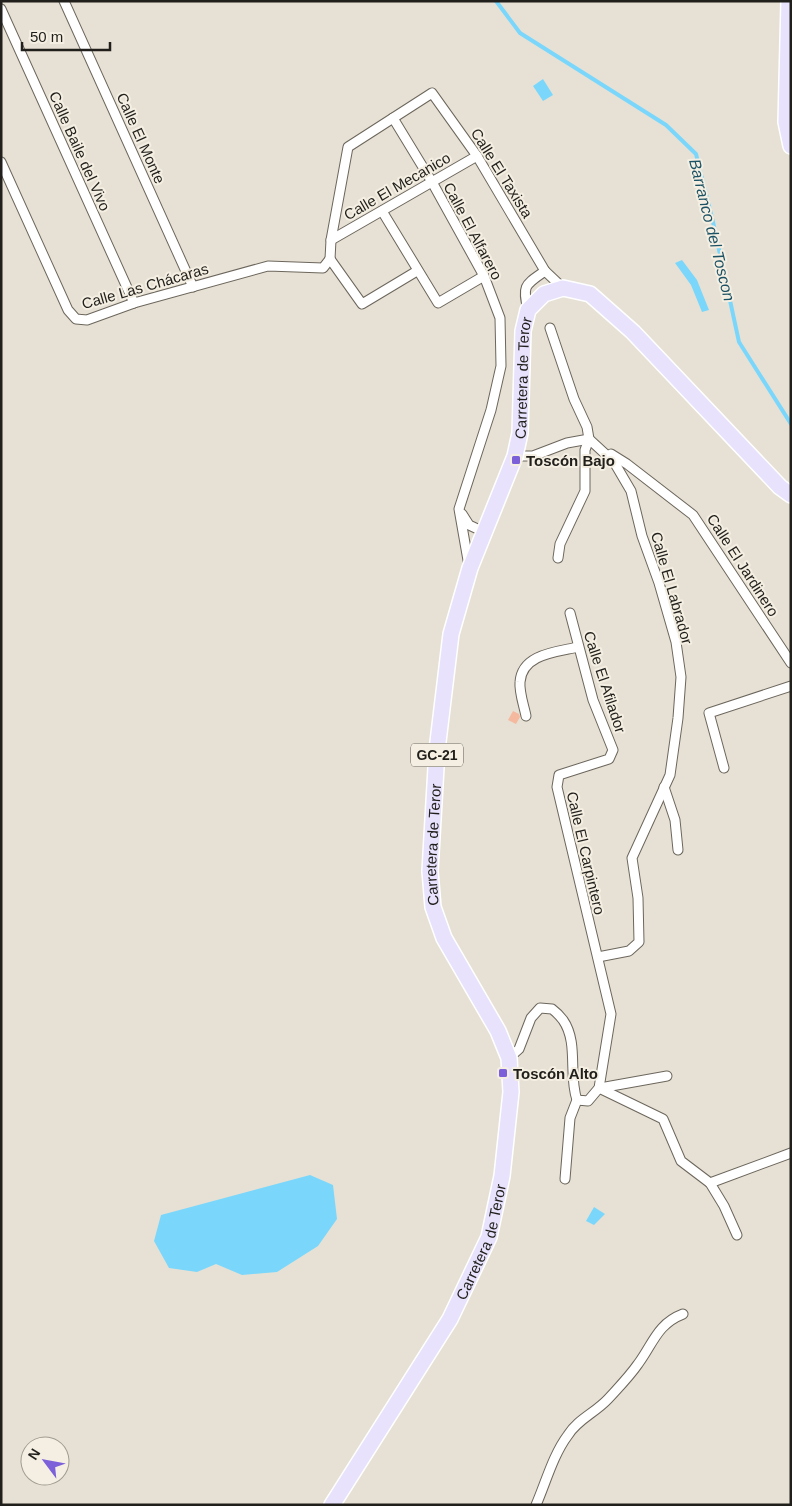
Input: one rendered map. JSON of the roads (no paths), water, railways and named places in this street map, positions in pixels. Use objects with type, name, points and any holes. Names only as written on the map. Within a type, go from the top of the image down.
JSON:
[{"type":"main road","points":[[789,1],[786,122],[791,146]]},
{"type":"main road","points":[[563,288],[590,294],[633,332],[780,487],[791,495]]},
{"type":"main road","name":"Carretera de Teror","points":[[332,1505],[450,1319],[489,1237],[502,1176],[511,1092],[508,1058],[498,1031],[444,938],[433,907],[431,880],[437,750],[449,644],[463,586],[516,456],[520,433],[523,331],[528,310],[544,294],[563,288]]},
{"type":"street","name":"Calle El Monte","points":[[64,1],[193,287]]},
{"type":"street","name":"Calle Baile del Vivo","points":[[1,9],[134,303]]},
{"type":"street","name":"Calle El Taxista","points":[[393,118],[432,93],[478,156],[545,271],[563,288]]},
{"type":"street","name":"Calle El Alfarero","points":[[393,118],[432,182],[484,276],[500,318],[502,366],[492,410],[459,509],[470,568]]},
{"type":"street","points":[[393,118],[348,147],[331,240],[330,259],[362,304],[417,270]]},
{"type":"street","name":"Calle El Mecanico","points":[[331,240],[478,156]]},
{"type":"street","name":"Calle Las Chácaras","points":[[1,162],[68,310],[76,319],[87,320],[134,303],[268,266],[323,268],[330,259]]},
{"type":"street","points":[[382,211],[438,303],[484,276]]},
{"type":"street","points":[[528,310],[524,293],[529,282],[545,271]]},
{"type":"street","points":[[550,328],[574,399],[587,427],[589,439],[585,450],[585,491],[560,544],[558,558]]},
{"type":"street","points":[[516,456],[533,456],[566,443],[589,439]]},
{"type":"street","name":"Calle El Jardinero","points":[[589,439],[627,464],[693,515],[791,663]]},
{"type":"street","name":"Calle El Labrador","points":[[589,439],[614,462],[631,491],[642,536],[659,583],[676,642],[681,677],[678,718],[670,774],[632,858],[638,898],[639,942],[629,951],[598,958]]},
{"type":"street","points":[[459,509],[469,525],[484,532]]},
{"type":"street","name":"Calle El Afilador","points":[[570,613],[593,700],[613,750],[609,759]]},
{"type":"street","points":[[526,716],[520,682],[524,668],[537,657],[578,647]]},
{"type":"street","points":[[724,768],[709,712],[791,686]]},
{"type":"street","name":"Calle El Carpintero","points":[[598,958],[557,787],[559,776],[609,759]]},
{"type":"street","points":[[664,786],[675,820],[678,850]]},
{"type":"street","points":[[577,1100],[588,1101],[599,1088],[611,1014],[598,958]]},
{"type":"street","points":[[508,1058],[519,1049],[531,1018],[540,1008],[552,1009],[564,1021],[572,1044],[573,1090],[577,1100],[570,1118],[565,1180]]},
{"type":"street","points":[[599,1088],[667,1076]]},
{"type":"street","points":[[599,1088],[663,1119],[681,1161],[710,1183],[724,1206],[737,1235]]},
{"type":"street","points":[[710,1183],[791,1153]]},
{"type":"street","points":[[536,1505],[566,1437],[576,1424],[605,1402],[638,1364],[656,1334],[670,1319],[683,1314]]},
{"type":"water","points":[[543,79],[553,95],[543,101],[533,86]]},
{"type":"water","points":[[682,260],[697,280],[709,310],[702,312],[691,285],[675,263]]},
{"type":"water","points":[[310,1175],[333,1185],[337,1219],[318,1246],[277,1272],[242,1275],[216,1264],[197,1272],[169,1268],[154,1241],[161,1215]]},
{"type":"water","points":[[594,1207],[605,1214],[594,1225],[586,1221]]},
{"type":"waterway","name":"Barranco del Toscon","points":[[496,1],[520,33],[666,125],[696,154],[739,342],[791,424]]},
{"type":"place","name":"Toscón Bajo","points":[[516,460]]},
{"type":"place","name":"Toscón Alto","points":[[503,1073]]}]
